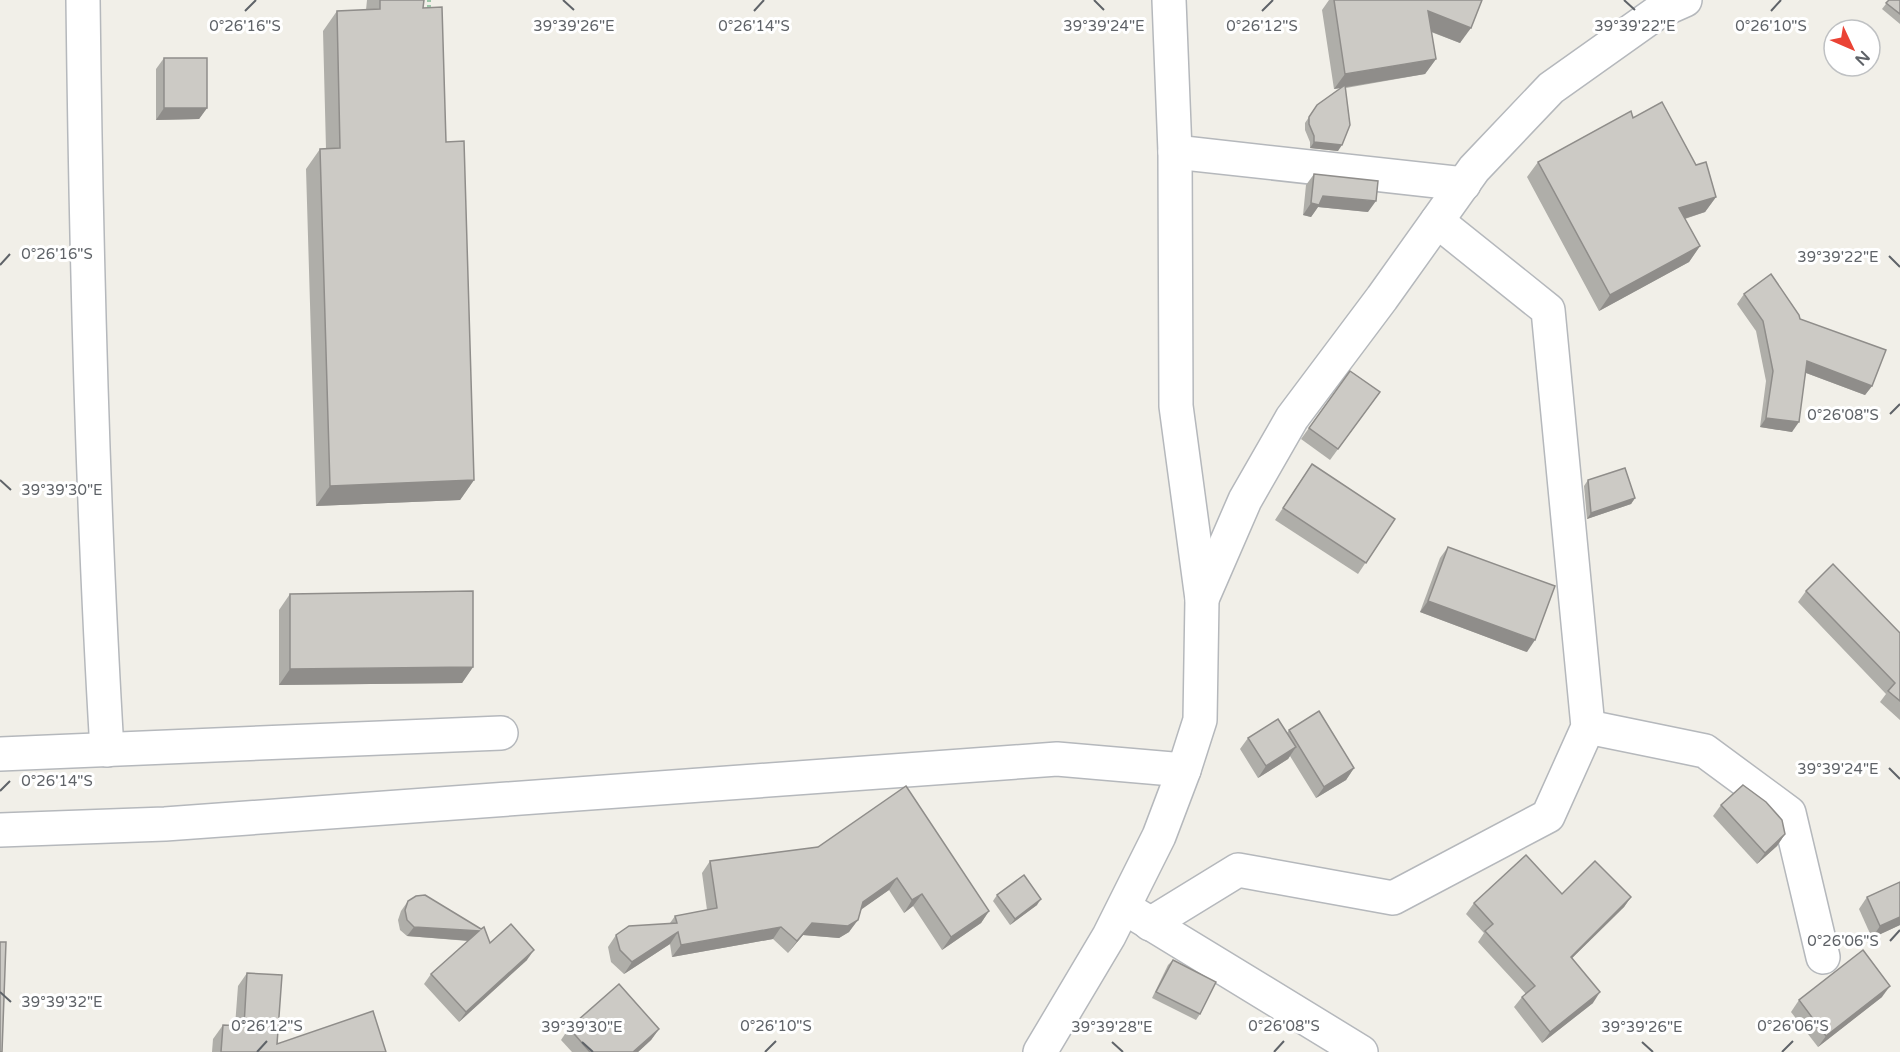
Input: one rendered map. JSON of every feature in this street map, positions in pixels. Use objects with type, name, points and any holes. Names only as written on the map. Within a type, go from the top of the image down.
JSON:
[{"type":"street","points":[[83,0],[86,206],[98,596],[107,750]]},
{"type":"street","points":[[1137,915],[1159,836],[1200,720],[1202,599],[1176,406],[1175,152],[1169,0]]},
{"type":"street","points":[[1202,599],[1245,500],[1292,418],[1474,170],[1551,88],[1658,12],[1685,0]]},
{"type":"street","points":[[1175,152],[1464,184]]},
{"type":"street","points":[[1041,1052],[1109,936],[1137,915],[1238,870],[1393,898],[1548,816],[1588,727],[1548,309],[1437,221]]},
{"type":"street","points":[[1588,727],[1705,751],[1789,813],[1823,957]]},
{"type":"street","points":[[0,754],[501,733]]},
{"type":"street","points":[[0,830],[165,824],[1057,759],[1184,770]]},
{"type":"street","points":[[1137,915],[1361,1052]]},
{"type":"path","points":[[428,18],[429,0]]},
{"type":"building","points":[[380,0],[424,0],[423,8],[442,7],[446,142],[464,141],[474,480],[330,486],[320,149],[340,148],[337,11],[380,9]]},
{"type":"building","points":[[1334,0],[1482,0],[1471,28],[1428,11],[1436,59],[1345,74]]},
{"type":"building","points":[[1889,0],[1900,0],[1900,14],[1886,3]]},
{"type":"building","points":[[164,58],[207,58],[207,108],[164,108]]},
{"type":"building","points":[[1345,85],[1350,125],[1342,145],[1314,142],[1309,117],[1317,105]]},
{"type":"building","points":[[1662,102],[1696,165],[1706,162],[1716,197],[1679,208],[1700,246],[1610,295],[1538,162],[1631,111],[1633,118]]},
{"type":"building","points":[[1314,174],[1378,181],[1376,201],[1323,196],[1319,205],[1311,203]]},
{"type":"building","points":[[1771,274],[1800,319],[1886,350],[1872,386],[1807,361],[1799,422],[1766,418],[1773,371],[1763,321],[1744,294]]},
{"type":"building","points":[[1350,371],[1380,392],[1338,449],[1309,428]]},
{"type":"building","points":[[1312,464],[1395,519],[1366,563],[1283,508]]},
{"type":"building","points":[[1625,468],[1635,498],[1591,513],[1588,480]]},
{"type":"building","points":[[1448,547],[1555,586],[1535,640],[1428,601]]},
{"type":"building","points":[[1833,564],[1900,633],[1900,701],[1888,691],[1895,683],[1806,591]]},
{"type":"building","points":[[473,591],[473,667],[290,669],[290,594]]},
{"type":"building","points":[[1319,711],[1354,768],[1324,787],[1289,730]]},
{"type":"building","points":[[1278,719],[1296,747],[1266,766],[1248,738]]},
{"type":"building","points":[[1743,785],[1766,802],[1782,820],[1785,834],[1765,853],[1721,805]]},
{"type":"building","points":[[906,786],[989,911],[951,937],[922,894],[912,900],[897,878],[863,902],[858,920],[848,926],[812,923],[797,941],[781,927],[681,945],[678,932],[632,962],[620,950],[616,935],[629,926],[677,923],[675,916],[717,908],[710,861],[818,847]]},
{"type":"building","points":[[1526,855],[1562,894],[1595,861],[1631,897],[1571,957],[1600,992],[1550,1032],[1522,997],[1535,986],[1485,931],[1493,924],[1474,903]]},
{"type":"building","points":[[1024,875],[1041,899],[1015,919],[997,895]]},
{"type":"building","points":[[1900,882],[1900,917],[1880,926],[1867,897]]},
{"type":"building","points":[[425,895],[481,929],[484,927],[490,943],[511,924],[534,950],[466,1012],[431,974],[479,931],[414,927],[407,920],[405,910],[408,901],[416,896]]},
{"type":"building","points":[[0,942],[6,942],[2,1052],[0,1052]]},
{"type":"building","points":[[1863,950],[1890,986],[1826,1036],[1799,1000]]},
{"type":"building","points":[[1173,960],[1216,982],[1200,1014],[1156,992]]},
{"type":"building","points":[[247,973],[282,975],[277,1044],[373,1011],[386,1052],[221,1052],[223,1025],[244,1026]]},
{"type":"building","points":[[619,984],[659,1029],[633,1052],[590,1052],[569,1028]]}]
